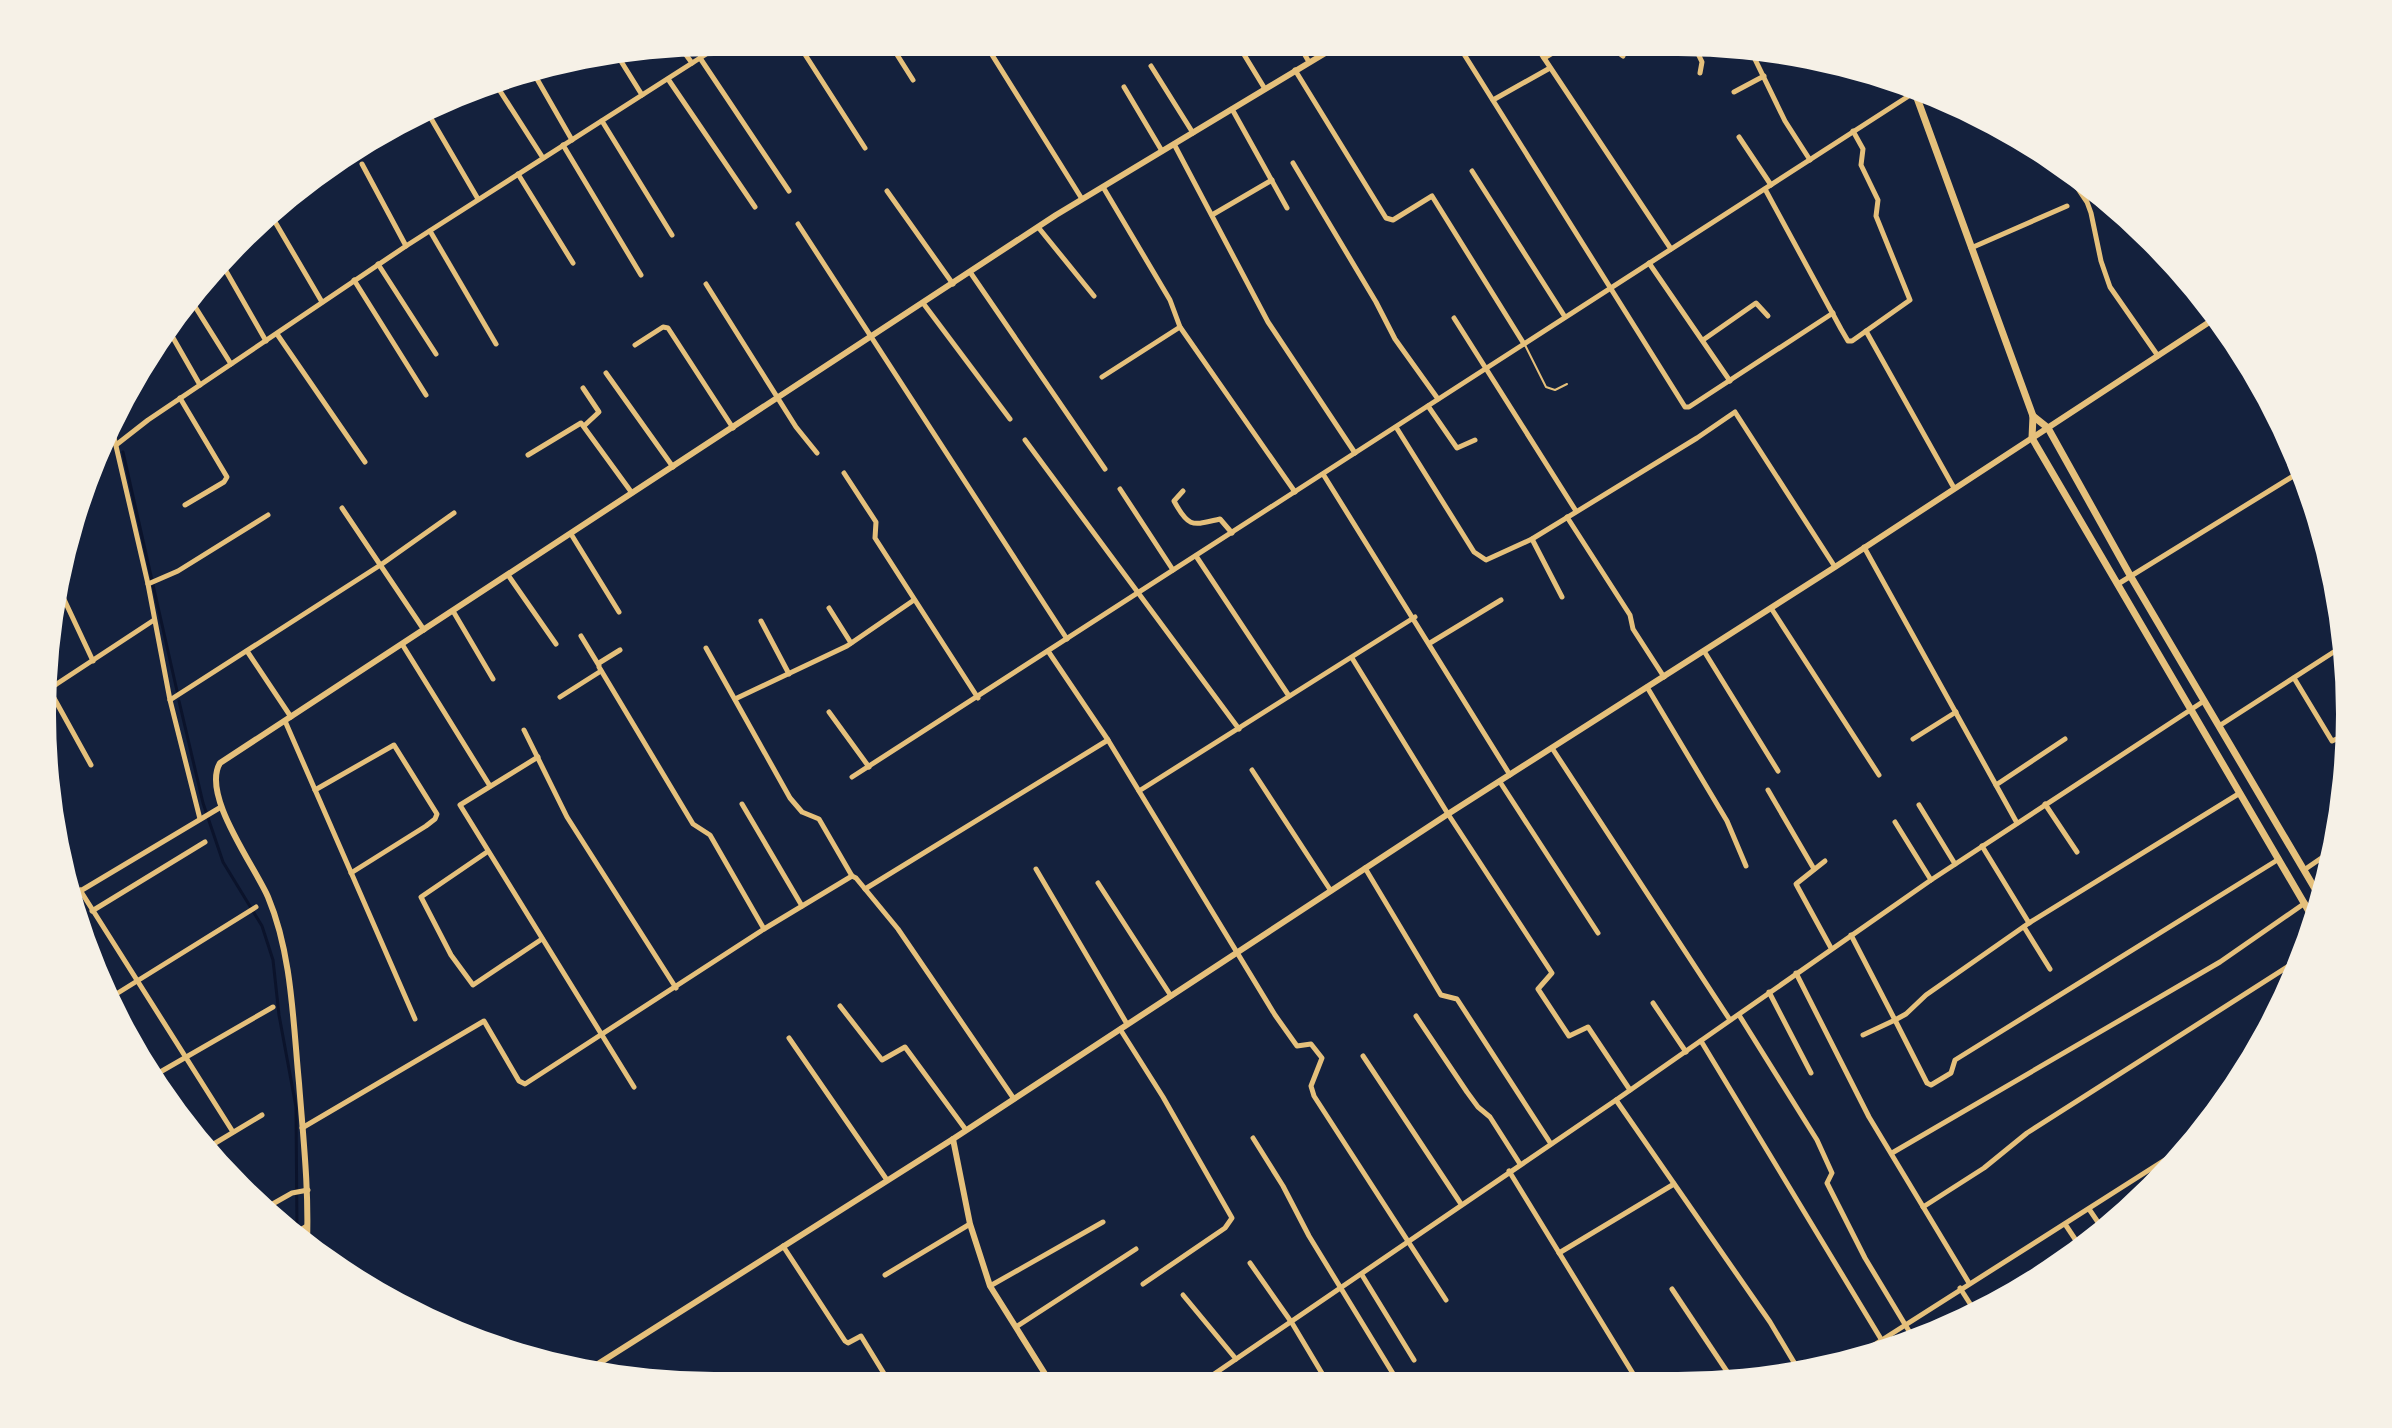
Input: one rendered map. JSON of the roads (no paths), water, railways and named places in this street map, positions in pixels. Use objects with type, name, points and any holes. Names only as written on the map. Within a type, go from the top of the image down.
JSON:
[{"type":"main road","points":[[1920,102],[2033,416],[2032,438],[2307,907]]},
{"type":"main road","points":[[2033,416],[2048,428],[2131,577],[2313,886]]},
{"type":"street","points":[[202,819],[170,700],[154,620],[152,582],[116,445],[378,264],[703,56]]},
{"type":"street","points":[[806,56],[865,148]]},
{"type":"street","points":[[898,56],[913,80]]},
{"type":"street","points":[[993,56],[1082,199]]},
{"type":"street","points":[[1245,56],[1265,89]]},
{"type":"street","points":[[1306,56],[1309,62]]},
{"type":"street","points":[[308,1232],[309,1190],[292,1002],[280,935],[263,888],[221,807],[215,780],[220,763],[1038,227],[1319,56]]},
{"type":"street","points":[[1465,56],[1682,404],[1689,407],[1833,313]]},
{"type":"street","points":[[1547,56],[1544,58],[1550,68],[1671,249]]},
{"type":"street","points":[[1699,56],[1702,62],[1700,73]]},
{"type":"street","points":[[687,57],[692,63]]},
{"type":"street","points":[[700,58],[789,191]]},
{"type":"street","points":[[1756,61],[1785,121],[1810,160]]},
{"type":"street","points":[[622,63],[642,95]]},
{"type":"street","points":[[1151,66],[1193,133]]},
{"type":"street","points":[[1493,100],[1550,68]]},
{"type":"street","points":[[1295,70],[1386,218],[1393,220],[1432,196],[1524,344]]},
{"type":"street","points":[[1734,92],[1764,76]]},
{"type":"street","points":[[668,79],[755,207]]},
{"type":"street","points":[[538,80],[572,140]]},
{"type":"street","points":[[1124,87],[1162,151]]},
{"type":"street","points":[[500,92],[543,158]]},
{"type":"street","points":[[852,777],[1904,96]]},
{"type":"street","points":[[1232,109],[1287,208]]},
{"type":"street","points":[[432,120],[478,199]]},
{"type":"street","points":[[602,121],[672,235]]},
{"type":"street","points":[[1739,137],[1848,341],[1910,300],[1876,216],[1878,200],[1861,165],[1863,149],[1853,131]]},
{"type":"street","points":[[1174,144],[1268,322],[1355,453]]},
{"type":"street","points":[[563,145],[641,275]]},
{"type":"street","points":[[1293,163],[1395,339],[1438,399]]},
{"type":"street","points":[[362,164],[406,246]]},
{"type":"street","points":[[1472,171],[1565,317]]},
{"type":"street","points":[[518,174],[573,263]]},
{"type":"street","points":[[1212,215],[1272,180]]},
{"type":"street","points":[[1103,187],[1170,300],[1180,327],[1295,492]]},
{"type":"street","points":[[887,191],[953,284]]},
{"type":"street","points":[[2082,194],[2091,213],[2103,272],[2110,287],[2158,356]]},
{"type":"street","points":[[1970,248],[2067,206]]},
{"type":"street","points":[[276,223],[322,302]]},
{"type":"street","points":[[798,224],[1067,639]]},
{"type":"street","points":[[1038,227],[1094,296]]},
{"type":"street","points":[[430,231],[496,344]]},
{"type":"street","points":[[1649,263],[1730,381]]},
{"type":"street","points":[[378,264],[436,354]]},
{"type":"street","points":[[227,272],[266,341]]},
{"type":"street","points":[[970,272],[1105,469]]},
{"type":"street","points":[[354,280],[426,395]]},
{"type":"street","points":[[706,284],[802,435],[817,453]]},
{"type":"street","points":[[923,303],[1010,419]]},
{"type":"street","points":[[1703,340],[1756,303],[1768,316]]},
{"type":"street","points":[[196,308],[231,364]]},
{"type":"street","points":[[1454,318],[1576,511]]},
{"type":"street","points":[[602,1362],[953,1139],[1448,814],[1835,567],[2207,323]]},
{"type":"street","points":[[635,345],[663,327],[668,328],[733,428]]},
{"type":"street","points":[[1102,377],[1180,327]]},
{"type":"street","points":[[1866,331],[1954,488]]},
{"type":"street","points":[[277,334],[365,462]]},
{"type":"street","points":[[174,339],[200,385]]},
{"type":"street","points":[[606,373],[673,467]]},
{"type":"street","points":[[583,388],[599,412],[584,426]]},
{"type":"street","points":[[180,398],[227,477],[224,482],[185,505]]},
{"type":"street","points":[[1428,406],[1457,448],[1475,440]]},
{"type":"street","points":[[1396,427],[1479,557],[1489,560],[1532,539],[1735,412],[1835,567]]},
{"type":"street","points":[[528,455],[578,423],[584,426],[632,493]]},
{"type":"street","points":[[1025,440],[1239,729]]},
{"type":"street","points":[[844,473],[876,522],[875,538],[978,698]]},
{"type":"street","points":[[1323,474],[1415,617],[1510,775]]},
{"type":"street","points":[[2118,584],[2292,477]]},
{"type":"street","points":[[1120,489],[1173,570]]},
{"type":"street","points":[[1183,491],[1175,497],[1175,504],[1190,523],[1196,526],[1220,519],[1232,533]]},
{"type":"street","points":[[342,508],[424,630]]},
{"type":"street","points":[[170,700],[382,564],[454,513]]},
{"type":"street","points":[[152,582],[196,561],[268,515]]},
{"type":"street","points":[[1567,517],[1630,615],[1633,629],[1664,677]]},
{"type":"street","points":[[571,534],[619,612]]},
{"type":"street","points":[[1532,539],[1562,597]]},
{"type":"street","points":[[1864,547],[2017,823]]},
{"type":"street","points":[[1196,556],[1289,696]]},
{"type":"street","points":[[508,575],[556,644]]},
{"type":"street","points":[[735,699],[851,643],[914,600]]},
{"type":"street","points":[[1430,643],[1501,600]]},
{"type":"street","points":[[66,604],[93,661]]},
{"type":"street","points":[[829,608],[851,643]]},
{"type":"street","points":[[1771,608],[1879,775]]},
{"type":"street","points":[[453,611],[493,679]]},
{"type":"street","points":[[1139,791],[1415,617]]},
{"type":"street","points":[[57,684],[154,620]]},
{"type":"street","points":[[761,621],[789,674]]},
{"type":"street","points":[[581,636],[693,824],[710,835],[764,929]]},
{"type":"street","points":[[402,644],[490,786]]},
{"type":"street","points":[[706,648],[790,798],[802,812],[819,819],[852,876],[898,929],[1014,1099]]},
{"type":"street","points":[[560,697],[620,650]]},
{"type":"street","points":[[247,651],[288,719],[315,790],[415,1019]]},
{"type":"street","points":[[1048,651],[1108,740],[1236,953],[1297,1046],[1311,1044],[1322,1058],[1311,1086],[1314,1096],[1446,1300]]},
{"type":"street","points":[[1704,651],[1778,771]]},
{"type":"street","points":[[2219,726],[2333,653]]},
{"type":"street","points":[[1352,658],[1448,814],[1552,973],[1538,989],[1561,1027],[1569,1036],[1588,1027],[1630,1090]]},
{"type":"street","points":[[2294,678],[2332,741],[2335,740]]},
{"type":"street","points":[[1647,687],[1727,821],[1746,866]]},
{"type":"street","points":[[56,700],[91,765]]},
{"type":"street","points":[[1217,1372],[1686,1052],[1931,880],[2204,701]]},
{"type":"street","points":[[829,712],[869,767]]},
{"type":"street","points":[[1913,739],[1956,712]]},
{"type":"street","points":[[524,730],[567,817],[676,988]]},
{"type":"street","points":[[1996,785],[2065,739]]},
{"type":"street","points":[[865,889],[1108,740]]},
{"type":"street","points":[[315,790],[394,745],[437,814],[426,826],[351,873]]},
{"type":"street","points":[[1552,748],[1730,1020]]},
{"type":"street","points":[[538,757],[460,805],[634,1087]]},
{"type":"street","points":[[1252,770],[1331,891]]},
{"type":"street","points":[[1500,782],[1598,933]]},
{"type":"street","points":[[1768,790],[1814,869]]},
{"type":"street","points":[[1863,1035],[1906,1014],[1926,995],[2027,925],[2241,793]]},
{"type":"street","points":[[742,804],[802,906]]},
{"type":"street","points":[[2045,804],[2077,852]]},
{"type":"street","points":[[1919,805],[1955,864]]},
{"type":"street","points":[[221,807],[80,890],[233,1132]]},
{"type":"street","points":[[1895,822],[1931,880]]},
{"type":"street","points":[[92,911],[205,842]]},
{"type":"street","points":[[1982,846],[2050,969]]},
{"type":"street","points":[[487,852],[421,897],[461,971],[471,984],[475,984],[542,939]]},
{"type":"street","points":[[1851,935],[1927,1083],[1931,1085],[1951,1073],[1955,1060],[2279,859]]},
{"type":"street","points":[[2303,870],[2319,859]]},
{"type":"street","points":[[1825,861],[1796,884],[1831,948]]},
{"type":"street","points":[[1365,868],[1441,995],[1457,999],[1551,1144]]},
{"type":"street","points":[[1036,869],[1127,1024]]},
{"type":"street","points":[[302,1128],[484,1021],[523,1084],[852,876]]},
{"type":"street","points":[[1098,883],[1171,996]]},
{"type":"street","points":[[1892,1153],[2220,962],[2305,903]]},
{"type":"street","points":[[118,993],[252,909]]},
{"type":"street","points":[[1923,1207],[1984,1168],[2027,1133],[2285,969]]},
{"type":"street","points":[[1796,973],[1862,1105],[1969,1283]]},
{"type":"street","points":[[1769,992],[1811,1073]]},
{"type":"street","points":[[1653,1003],[1686,1052]]},
{"type":"street","points":[[840,1006],[882,1060],[905,1047],[966,1130]]},
{"type":"street","points":[[161,1071],[273,1007]]},
{"type":"street","points":[[1739,1015],[1817,1140],[1832,1173],[1827,1183],[1865,1258],[1909,1330]]},
{"type":"street","points":[[1416,1016],[1472,1100],[1490,1117],[1520,1164]]},
{"type":"street","points":[[1120,1029],[1232,1218],[1225,1228],[1143,1284]]},
{"type":"street","points":[[789,1038],[887,1180]]},
{"type":"street","points":[[1701,1041],[1881,1339],[2155,1166]]},
{"type":"street","points":[[1363,1056],[1461,1204]]},
{"type":"street","points":[[1616,1100],[1770,1322],[1793,1361]]},
{"type":"street","points":[[215,1143],[262,1115]]},
{"type":"street","points":[[1253,1138],[1392,1372]]},
{"type":"street","points":[[953,1139],[970,1224],[990,1286],[1044,1372]]},
{"type":"street","points":[[1509,1171],[1632,1372]]},
{"type":"street","points":[[1559,1253],[1674,1184]]},
{"type":"street","points":[[274,1203],[292,1193],[309,1190]]},
{"type":"street","points":[[2089,1209],[2097,1221]]},
{"type":"street","points":[[990,1286],[1103,1222]]},
{"type":"street","points":[[885,1275],[970,1224]]},
{"type":"street","points":[[2065,1224],[2075,1239]]},
{"type":"street","points":[[303,1228],[308,1225]]},
{"type":"street","points":[[783,1246],[845,1341],[848,1343],[861,1336],[883,1372]]},
{"type":"street","points":[[1016,1327],[1136,1249]]},
{"type":"street","points":[[1250,1263],[1321,1372]]},
{"type":"street","points":[[1362,1275],[1414,1360]]},
{"type":"street","points":[[1960,1288],[1970,1304]]},
{"type":"street","points":[[1672,1289],[1726,1370]]},
{"type":"street","points":[[1183,1295],[1236,1359]]},
{"type":"lane","points":[[1524,344],[1546,387],[1555,390],[1567,384]]},
{"type":"waterway","points":[[123,452],[177,691]]},
{"type":"waterway","points":[[179,701],[203,803],[223,862],[262,926],[273,960],[279,1015],[296,1107],[297,1223]]}]
